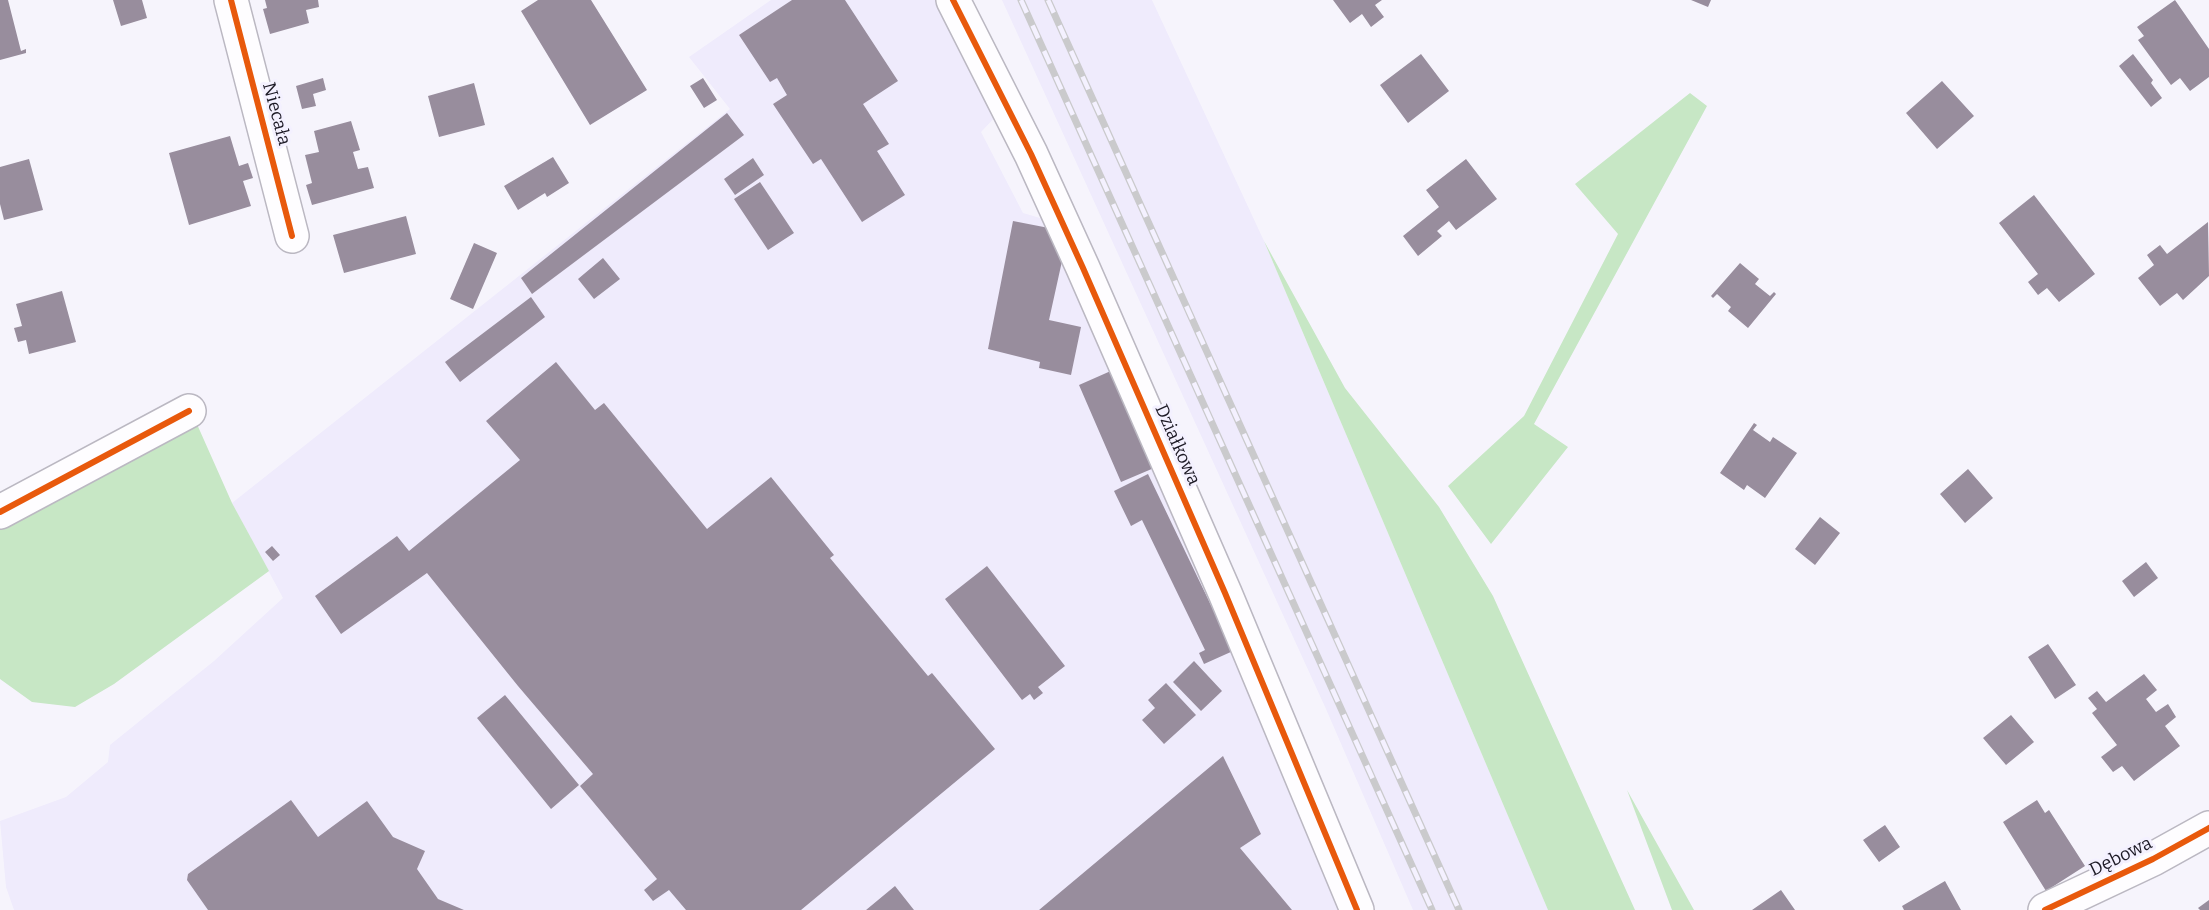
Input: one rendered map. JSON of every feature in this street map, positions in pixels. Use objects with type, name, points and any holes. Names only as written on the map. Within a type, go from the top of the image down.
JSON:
[{"type":"street","name":"Niecała","points":[[231,0],[292,236]]},
{"type":"street","name":"Działkowa","points":[[953,0],[1031,154],[1088,279],[1225,593],[1357,910]]},
{"type":"street","points":[[0,512],[189,411]]},
{"type":"street","name":"Dębowa","points":[[2045,910],[2153,859],[2209,828]]},
{"type":"shaded area","points":[[771,0],[943,0],[1000,112],[981,132],[1023,213],[1057,223],[1343,910],[14,910],[6,887],[0,821],[66,797],[108,762],[110,745],[214,661],[283,598],[232,503],[730,109],[689,57]]},
{"type":"shaded area","points":[[1002,0],[1152,0],[1264,241],[1548,910],[1413,910],[1326,709]]},
{"type":"green space","points":[[1690,93],[1707,106],[1534,424],[1568,447],[1491,544],[1448,486],[1524,416],[1618,234],[1575,184]]},
{"type":"green space","points":[[1264,241],[1345,388],[1439,507],[1493,596],[1635,910],[1548,910]]},
{"type":"green space","points":[[196,422],[232,503],[269,571],[114,684],[75,707],[32,702],[0,679],[0,530]]},
{"type":"green space","points":[[1627,790],[1694,910],[1672,910]]},
{"type":"building","points":[[0,0],[8,0],[21,51],[26,49],[26,53],[0,60]]},
{"type":"building","points":[[113,0],[142,0],[147,18],[121,26]]},
{"type":"building","points":[[265,0],[318,0],[319,7],[306,10],[309,23],[270,34],[263,9],[267,8]]},
{"type":"building","points":[[538,0],[591,0],[647,90],[590,125],[521,11]]},
{"type":"building","points":[[792,0],[845,0],[898,81],[863,104],[889,144],[877,151],[905,195],[862,222],[821,159],[813,164],[773,104],[787,95],[777,78],[770,82],[739,35]]},
{"type":"building","points":[[1333,0],[1382,0],[1375,5],[1384,17],[1371,27],[1362,14],[1350,23]]},
{"type":"building","points":[[1691,0],[1711,0],[1708,7]]},
{"type":"building","points":[[2175,0],[2209,49],[2209,77],[2190,91],[2180,78],[2171,85],[2138,40],[2144,36],[2137,27]]},
{"type":"building","points":[[1421,54],[1449,91],[1408,123],[1380,85]]},
{"type":"building","points":[[2133,54],[2153,80],[2151,83],[2162,98],[2151,107],[2119,66]]},
{"type":"building","points":[[323,78],[326,90],[313,94],[316,106],[302,109],[296,86]]},
{"type":"building","points":[[703,78],[717,100],[704,108],[690,86]]},
{"type":"building","points":[[1942,81],[1974,116],[1937,149],[1906,113]]},
{"type":"building","points":[[474,83],[485,125],[439,137],[428,96]]},
{"type":"building","points":[[727,113],[744,135],[532,294],[521,278]]},
{"type":"building","points":[[351,121],[360,150],[353,152],[358,169],[368,167],[374,188],[312,205],[306,185],[312,183],[305,155],[319,152],[314,131]]},
{"type":"building","points":[[230,136],[239,166],[248,163],[253,178],[243,181],[251,206],[189,225],[169,153]]},
{"type":"building","points":[[553,157],[569,183],[547,197],[545,193],[518,210],[504,186]]},
{"type":"building","points":[[753,158],[764,175],[735,195],[724,179]]},
{"type":"building","points":[[29,159],[43,210],[4,220],[0,204],[0,167]]},
{"type":"building","points":[[1466,159],[1497,199],[1456,230],[1449,221],[1437,231],[1442,236],[1418,256],[1403,236],[1439,207],[1426,190]]},
{"type":"building","points":[[760,182],[794,233],[768,250],[734,199]]},
{"type":"building","points":[[2034,195],[2095,274],[2059,302],[2047,288],[2038,295],[2028,282],[2038,274],[1999,223]]},
{"type":"building","points":[[406,216],[416,254],[344,273],[333,235]]},
{"type":"building","points":[[1013,221],[1054,229],[1064,252],[1049,320],[1081,327],[1071,375],[1039,368],[1040,362],[988,349]]},
{"type":"building","points":[[2208,222],[2209,276],[2183,300],[2177,293],[2160,306],[2138,278],[2154,265],[2147,255],[2160,245],[2167,254]]},
{"type":"building","points":[[474,243],[497,253],[473,309],[450,299]]},
{"type":"building","points":[[603,258],[620,279],[594,299],[578,279]]},
{"type":"building","points":[[1740,263],[1759,279],[1755,284],[1770,296],[1774,292],[1776,294],[1748,328],[1728,311],[1731,307],[1717,294],[1713,298],[1711,296]]},
{"type":"building","points":[[62,291],[76,342],[29,354],[26,340],[18,342],[14,328],[22,326],[16,304]]},
{"type":"building","points":[[531,297],[545,317],[460,382],[445,362]]},
{"type":"building","points":[[556,362],[595,410],[604,403],[707,529],[771,477],[834,555],[830,558],[928,676],[932,673],[995,749],[801,910],[686,910],[669,890],[653,901],[644,890],[657,879],[580,786],[593,774],[427,573],[341,634],[315,596],[397,536],[409,551],[520,460],[486,421]]},
{"type":"building","points":[[1113,370],[1154,468],[1121,482],[1079,385]]},
{"type":"building","points":[[1754,423],[1757,425],[1753,430],[1770,442],[1773,437],[1797,453],[1765,498],[1747,485],[1744,490],[1720,473]]},
{"type":"building","points":[[1968,469],[1993,498],[1965,523],[1940,494]]},
{"type":"building","points":[[1148,474],[1233,651],[1204,664],[1199,653],[1205,650],[1142,520],[1131,526],[1114,491]]},
{"type":"building","points":[[1820,517],[1840,533],[1815,565],[1795,549]]},
{"type":"building","points":[[272,546],[280,555],[273,561],[265,552]]},
{"type":"building","points":[[2146,562],[2158,578],[2134,597],[2122,581]]},
{"type":"building","points":[[987,566],[1065,666],[1038,687],[1043,693],[1034,700],[1030,694],[1022,700],[945,599]]},
{"type":"building","points":[[2048,644],[2076,685],[2055,699],[2028,657]]},
{"type":"building","points":[[1194,661],[1222,691],[1201,711],[1173,682]]},
{"type":"building","points":[[2144,674],[2157,690],[2146,699],[2156,712],[2168,704],[2176,717],[2165,726],[2180,746],[2134,781],[2122,766],[2113,772],[2101,757],[2117,745],[2092,713],[2097,709],[2088,698],[2097,691],[2106,702]]},
{"type":"building","points":[[1166,683],[1196,715],[1164,744],[1142,720],[1155,708],[1148,700]]},
{"type":"building","points":[[505,695],[579,785],[551,809],[477,718]]},
{"type":"building","points":[[2011,715],[2034,742],[2006,765],[1983,738]]},
{"type":"building","points":[[1223,756],[1261,834],[1240,848],[1292,910],[1039,910]]},
{"type":"building","points":[[291,800],[318,837],[367,801],[393,837],[425,851],[417,869],[438,899],[464,910],[208,910],[187,880],[188,874]]},
{"type":"building","points":[[2037,800],[2045,813],[2049,810],[2085,866],[2046,891],[2003,822]]},
{"type":"building","points":[[1885,825],[1900,847],[1879,862],[1863,840]]},
{"type":"building","points":[[1945,881],[1961,910],[1904,910],[1902,906]]},
{"type":"building","points":[[895,886],[914,910],[866,910]]},
{"type":"building","points":[[1781,890],[1795,910],[1752,910]]},
{"type":"building","points":[[2209,900],[2209,910],[2198,908]]},
{"type":"railway","points":[[1021,0],[1432,910]]},
{"type":"railway","points":[[1048,0],[1459,910]]},
{"type":"cycle path","points":[[231,0],[292,236]]},
{"type":"cycle path","points":[[953,0],[1031,154],[1083,268],[1225,593],[1357,910]]},
{"type":"cycle path","points":[[0,512],[189,411]]},
{"type":"cycle path","points":[[2045,910],[2153,859],[2209,828]]}]
